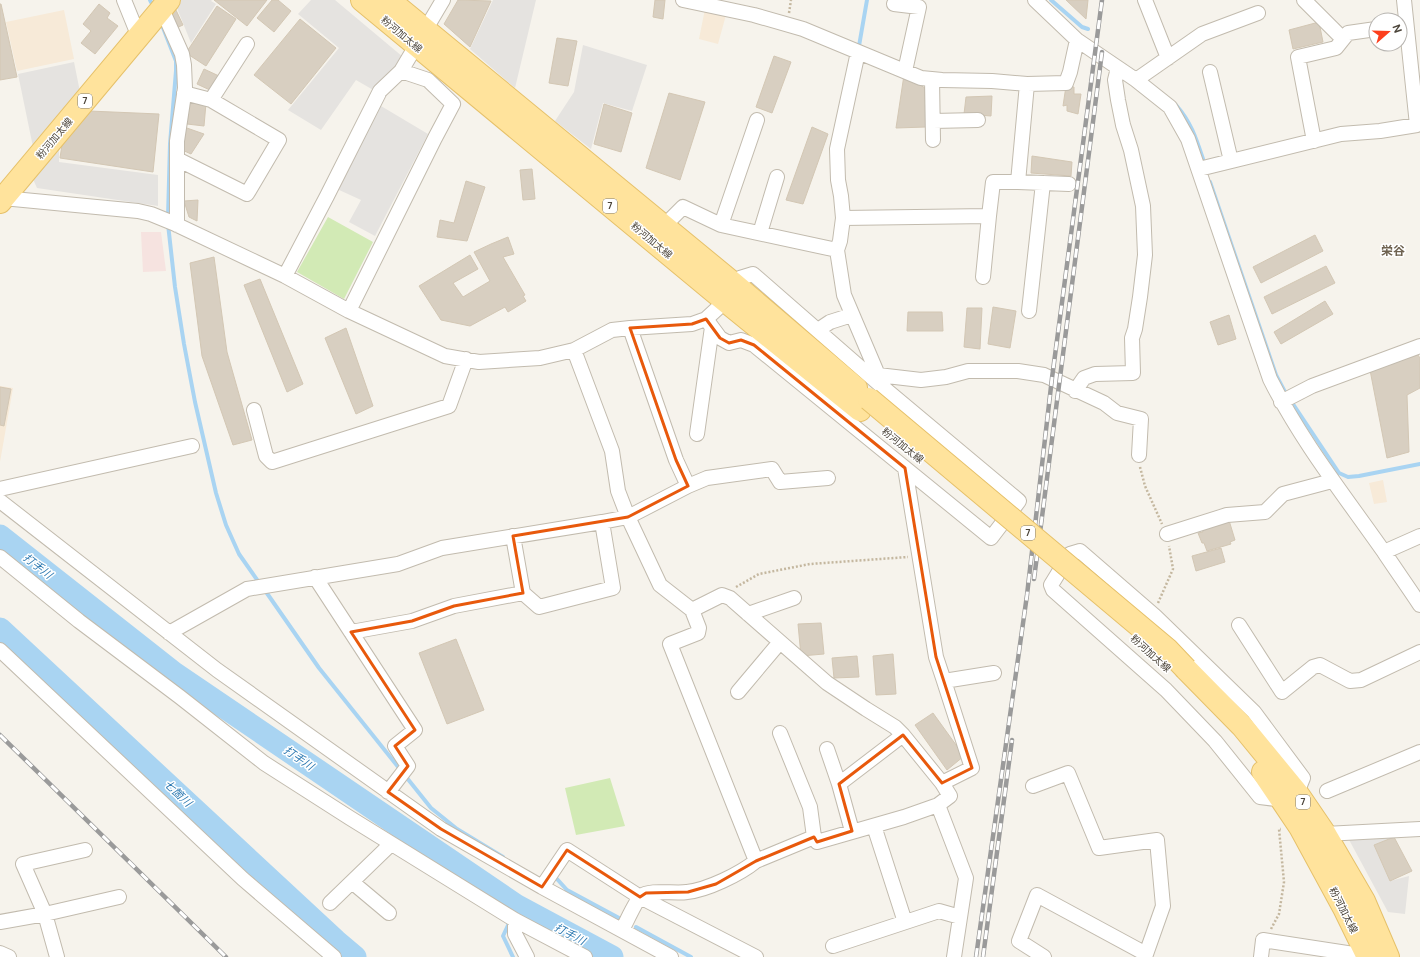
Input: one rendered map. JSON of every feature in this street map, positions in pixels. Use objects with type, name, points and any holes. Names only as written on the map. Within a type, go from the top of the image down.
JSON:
[{"type":"main road","name":"粉河加太線","points":[[362,0],[421,38],[664,226],[728,292]]},
{"type":"main road","name":"粉河加太線","points":[[390,0],[421,38],[728,292],[871,392],[1168,650],[1182,673],[1242,726],[1290,797],[1325,834],[1364,901],[1375,957]]},
{"type":"main road","name":"粉河加太線","points":[[2,200],[165,4]]},
{"type":"main road","name":"粉河加太線","points":[[1290,797],[1300,827],[1344,908],[1375,957]]},
{"type":"street","points":[[124,0],[139,37]]},
{"type":"street","points":[[285,276],[380,91],[401,71],[443,0]]},
{"type":"street","points":[[683,0],[754,15],[803,29],[921,78],[1027,84],[1066,83],[1077,40]]},
{"type":"street","points":[[1035,0],[1077,40],[1136,80],[1170,107],[1188,139],[1270,378],[1286,399],[1332,481],[1384,552],[1420,605]]},
{"type":"street","points":[[1145,0],[1168,58]]},
{"type":"street","points":[[1304,0],[1343,40]]},
{"type":"street","points":[[1404,0],[1404,12]]},
{"type":"street","points":[[165,4],[182,54],[184,65],[184,93],[177,141],[178,159],[172,222]]},
{"type":"street","points":[[894,4],[919,7],[905,71]]},
{"type":"street","points":[[1136,80],[1202,34],[1258,13]]},
{"type":"street","points":[[1314,141],[1298,57],[1336,48],[1348,33],[1368,30]]},
{"type":"street","points":[[211,100],[247,44]]},
{"type":"street","points":[[858,52],[837,148],[838,180],[843,218],[840,241],[836,250],[844,295],[852,315],[871,392]]},
{"type":"street","points":[[1199,169],[1341,134],[1418,128],[1407,52]]},
{"type":"street","points":[[1076,391],[1084,378],[1095,374],[1133,373],[1132,338],[1135,329],[1145,255],[1143,206],[1118,100],[1115,80],[1118,68]]},
{"type":"street","points":[[349,310],[453,104],[428,80],[401,71]]},
{"type":"street","points":[[1210,72],[1231,161]]},
{"type":"street","points":[[932,79],[933,140]]},
{"type":"street","points":[[1018,182],[1027,84]]},
{"type":"street","points":[[178,159],[247,194],[279,140],[211,100],[184,93]]},
{"type":"street","points":[[721,225],[757,120]]},
{"type":"street","points":[[933,121],[978,120]]},
{"type":"street","points":[[760,233],[777,177]]},
{"type":"street","points":[[983,278],[993,182],[1069,184]]},
{"type":"street","points":[[1029,311],[1043,183]]},
{"type":"street","points":[[2,200],[151,214],[172,222],[285,276],[349,310],[445,356],[480,362],[540,358],[574,350],[612,330],[709,323]]},
{"type":"street","points":[[664,226],[683,207],[721,225],[836,250]]},
{"type":"street","points":[[843,218],[989,216]]},
{"type":"street","points":[[697,434],[709,323],[728,292],[740,278],[753,274],[818,330],[871,392],[1019,501],[991,538],[754,345],[741,340],[729,343],[720,338],[709,323]]},
{"type":"street","points":[[818,330],[830,322],[852,315]]},
{"type":"street","points":[[630,328],[676,460],[688,486]]},
{"type":"street","points":[[1286,399],[1312,386],[1420,346]]},
{"type":"street","points":[[574,350],[612,451],[618,491],[628,517],[660,584],[692,610],[699,628],[698,633],[670,644],[756,861]]},
{"type":"street","points":[[254,410],[266,456],[272,462],[450,406],[466,359]]},
{"type":"street","points":[[871,392],[920,380],[946,377],[968,371],[1018,371],[1044,375],[1104,403],[1117,413],[1141,419],[1139,454]]},
{"type":"street","points":[[0,489],[192,446]]},
{"type":"street","points":[[905,468],[936,656],[972,768],[942,783]]},
{"type":"street","points":[[169,633],[247,589],[398,564],[442,548],[628,517],[688,486],[707,478],[772,469],[780,482],[828,478]]},
{"type":"street","points":[[1166,534],[1227,515],[1265,512],[1283,494],[1332,481]]},
{"type":"street","points":[[0,501],[217,670],[441,829],[542,887],[671,957]]},
{"type":"street","points":[[514,536],[523,593],[539,607],[613,588],[602,522]]},
{"type":"street","points":[[1384,552],[1420,536]]},
{"type":"street","points":[[1080,551],[1155,616],[1254,712],[1303,778],[1290,797],[1260,797],[1215,741],[1166,690],[1053,590],[1051,585],[1070,554],[1080,551]]},
{"type":"street","points":[[0,557],[79,621],[264,763],[514,920],[585,957]]},
{"type":"street","points":[[315,577],[415,730],[395,746],[408,766],[388,792]]},
{"type":"street","points":[[351,632],[412,621],[454,606],[523,593]]},
{"type":"street","points":[[692,610],[722,595],[730,598],[827,683],[895,727],[942,783],[950,796],[938,805],[904,817],[817,842],[814,837],[810,807],[780,733]]},
{"type":"street","points":[[748,614],[794,598]]},
{"type":"street","points":[[1239,625],[1282,692],[1313,667],[1320,665],[1350,681],[1361,680],[1420,652]]},
{"type":"street","points":[[738,692],[780,642]]},
{"type":"street","points":[[0,650],[243,879],[334,957]]},
{"type":"street","points":[[944,681],[994,673]]},
{"type":"street","points":[[839,784],[903,735]]},
{"type":"street","points":[[827,749],[839,784],[852,831]]},
{"type":"street","points":[[1327,792],[1420,752]]},
{"type":"street","points":[[1033,786],[1068,773],[1099,848],[1157,840],[1163,906],[1145,955],[1036,895],[1019,941],[1044,957]]},
{"type":"street","points":[[938,805],[966,878],[954,957]]},
{"type":"street","points":[[874,826],[905,922]]},
{"type":"street","points":[[1325,834],[1420,829]]},
{"type":"street","points":[[622,930],[640,897],[646,893],[688,892],[716,884],[745,870],[756,861],[814,837]]},
{"type":"street","points":[[330,903],[392,844]]},
{"type":"street","points":[[57,957],[44,914],[23,864],[85,850]]},
{"type":"street","points":[[542,887],[567,850],[640,897],[756,957]]},
{"type":"street","points":[[352,882],[389,913]]},
{"type":"street","points":[[0,922],[44,914],[119,897]]},
{"type":"street","points":[[833,946],[939,911],[960,916]]},
{"type":"street","points":[[514,920],[515,934],[527,957]]},
{"type":"street","points":[[1261,957],[1263,940],[1375,957]]},
{"type":"street","points":[[0,952],[9,957]]},
{"type":"path","points":[[1139,454],[1140,469],[1145,486],[1166,534],[1173,569],[1159,599],[1155,616]]},
{"type":"path","points":[[722,595],[759,574],[810,564],[919,557]]},
{"type":"path","points":[[1263,940],[1269,933],[1279,914],[1283,896],[1284,882],[1279,829],[1300,827]]},
{"type":"highlighted area","points":[[706,319],[720,338],[729,343],[741,340],[754,345],[905,468],[936,657],[972,768],[942,783],[903,735],[839,784],[852,831],[817,842],[814,837],[756,861],[716,884],[688,892],[646,893],[640,897],[567,850],[542,887],[441,829],[388,792],[408,766],[395,746],[415,730],[351,632],[412,621],[454,606],[523,593],[513,536],[628,517],[688,486],[676,460],[630,328],[692,324]]},
{"type":"shaded area","points":[[178,0],[212,0],[211,1],[216,4],[191,43],[175,3]]},
{"type":"shaded area","points":[[311,0],[335,0],[403,57],[375,91],[356,80],[321,130],[288,110],[339,48],[298,14]]},
{"type":"shaded area","points":[[493,0],[536,0],[515,88],[470,49]]},
{"type":"shaded area","points":[[705,9],[726,15],[718,44],[699,39]]},
{"type":"shaded area","points":[[64,10],[74,59],[17,71],[6,22]]},
{"type":"shaded area","points":[[583,45],[647,65],[632,111],[603,103],[591,149],[555,121],[574,92]]},
{"type":"shaded area","points":[[74,62],[80,92],[33,147],[18,74]]},
{"type":"shaded area","points":[[381,106],[428,134],[375,236],[349,222],[361,200],[337,189]]},
{"type":"shaded area","points":[[56,149],[59,150],[59,162],[158,175],[158,206],[37,188],[33,179]]},
{"type":"shaded area","points":[[141,232],[161,232],[166,271],[143,272]]},
{"type":"shaded area","points":[[0,386],[13,388],[0,462]]},
{"type":"shaded area","points":[[1383,480],[1387,502],[1374,504],[1369,483]]},
{"type":"shaded area","points":[[1389,833],[1391,838],[1374,845],[1390,881],[1409,876],[1405,914],[1388,912],[1347,836]]},
{"type":"green space","points":[[328,217],[373,242],[344,299],[297,272]]},
{"type":"green space","points":[[610,778],[625,826],[576,835],[565,788]]},
{"type":"building","points":[[214,0],[267,0],[247,26]]},
{"type":"building","points":[[272,0],[278,0],[291,11],[274,32],[257,18]]},
{"type":"building","points":[[458,0],[491,1],[470,47],[444,24]]},
{"type":"building","points":[[655,0],[665,0],[663,19],[653,17]]},
{"type":"building","points":[[1066,0],[1088,0],[1086,19]]},
{"type":"building","points":[[0,4],[17,77],[0,80]]},
{"type":"building","points":[[99,4],[110,13],[107,18],[118,26],[95,54],[81,43],[91,31],[83,24]]},
{"type":"building","points":[[217,6],[236,19],[206,66],[186,53]]},
{"type":"building","points":[[175,8],[183,25],[174,29],[167,12]]},
{"type":"building","points":[[300,19],[336,48],[291,104],[254,75]]},
{"type":"building","points":[[1319,22],[1323,42],[1293,49],[1289,30]]},
{"type":"building","points":[[557,38],[577,41],[568,86],[549,83]]},
{"type":"building","points":[[774,56],[791,62],[772,113],[756,107]]},
{"type":"building","points":[[204,69],[219,76],[212,91],[197,84]]},
{"type":"building","points":[[904,75],[925,88],[926,127],[896,128]]},
{"type":"building","points":[[1066,86],[1074,87],[1074,94],[1081,94],[1078,114],[1067,111],[1067,105],[1063,106]]},
{"type":"building","points":[[669,93],[705,102],[680,180],[646,168]]},
{"type":"building","points":[[992,96],[991,116],[964,114],[966,97]]},
{"type":"building","points":[[190,101],[206,103],[204,126],[187,124]]},
{"type":"building","points":[[604,104],[632,113],[621,152],[594,144]]},
{"type":"building","points":[[89,111],[159,114],[153,172],[60,158],[63,138]]},
{"type":"building","points":[[184,127],[204,134],[191,154],[180,149]]},
{"type":"building","points":[[812,127],[828,134],[803,204],[786,200]]},
{"type":"building","points":[[1032,156],[1072,162],[1071,176],[1031,173]]},
{"type":"building","points":[[532,169],[535,199],[523,200],[520,170]]},
{"type":"building","points":[[466,181],[485,187],[467,241],[437,237],[440,220],[454,223]]},
{"type":"building","points":[[198,200],[197,221],[189,217],[184,201]]},
{"type":"building","points":[[1315,235],[1323,251],[1261,283],[1253,267]]},
{"type":"building","points":[[508,237],[514,254],[503,257],[525,295],[523,296],[526,301],[508,312],[505,307],[470,326],[441,320],[419,286],[470,255],[478,269],[453,283],[463,297],[490,281],[474,252]]},
{"type":"building","points":[[214,257],[227,352],[252,440],[233,445],[202,356],[190,263]]},
{"type":"building","points":[[1326,266],[1335,283],[1272,314],[1264,297]]},
{"type":"building","points":[[260,279],[303,384],[287,392],[244,285]]},
{"type":"building","points":[[1325,301],[1333,314],[1281,344],[1274,332]]},
{"type":"building","points":[[993,307],[1016,311],[1010,348],[988,344]]},
{"type":"building","points":[[967,308],[982,308],[980,349],[964,347]]},
{"type":"building","points":[[908,312],[942,312],[943,331],[907,331]]},
{"type":"building","points":[[1229,315],[1236,339],[1218,345],[1210,322]]},
{"type":"building","points":[[346,328],[373,406],[356,414],[325,338]]},
{"type":"building","points":[[1418,355],[1420,358],[1420,388],[1407,395],[1409,452],[1387,458],[1370,370]]},
{"type":"building","points":[[0,387],[11,389],[4,426],[0,425]]},
{"type":"building","points":[[1228,517],[1235,540],[1230,542],[1231,544],[1207,551],[1198,533],[1203,532],[1200,525]]},
{"type":"building","points":[[1221,548],[1225,562],[1196,571],[1192,556]]},
{"type":"building","points":[[821,623],[824,654],[801,656],[798,624]]},
{"type":"building","points":[[456,639],[484,710],[447,724],[419,653]]},
{"type":"building","points":[[893,654],[896,694],[876,695],[873,656]]},
{"type":"building","points":[[857,656],[859,677],[834,678],[832,658]]},
{"type":"building","points":[[933,713],[964,756],[947,770],[915,725]]},
{"type":"building","points":[[1394,837],[1412,871],[1390,881],[1374,845]]},
{"type":"waterway","points":[[859,46],[867,0]]},
{"type":"waterway","points":[[1051,0],[1082,27],[1088,29]]},
{"type":"waterway","points":[[162,25],[176,61],[170,144],[168,217]]},
{"type":"waterway","points":[[1176,105],[1189,124],[1203,159]]},
{"type":"waterway","points":[[1210,182],[1276,375],[1285,392],[1339,473],[1348,477],[1359,476],[1420,464]]},
{"type":"waterway","points":[[168,224],[175,287],[184,344],[195,402],[216,493],[226,525],[239,554],[260,584]]},
{"type":"waterway","name":"打手川","points":[[0,536],[174,673],[517,906],[612,957]]},
{"type":"waterway","points":[[264,589],[319,668],[431,808],[457,829],[503,857]]},
{"type":"waterway","name":"七箇川","points":[[0,629],[355,957]]},
{"type":"waterway","points":[[557,879],[567,890],[619,918]]},
{"type":"waterway","points":[[513,915],[517,906]]},
{"type":"waterway","points":[[510,921],[503,936],[513,957]]},
{"type":"waterway","points":[[636,927],[691,957]]},
{"type":"railway","points":[[976,957],[1027,595],[1052,378],[1102,0]]},
{"type":"railway","points":[[1034,579],[1102,52]]},
{"type":"railway","points":[[0,735],[226,957]]},
{"type":"railway","points":[[983,957],[1012,740]]},
{"type":"district","name":"栄谷","points":[[1393,251]]}]
